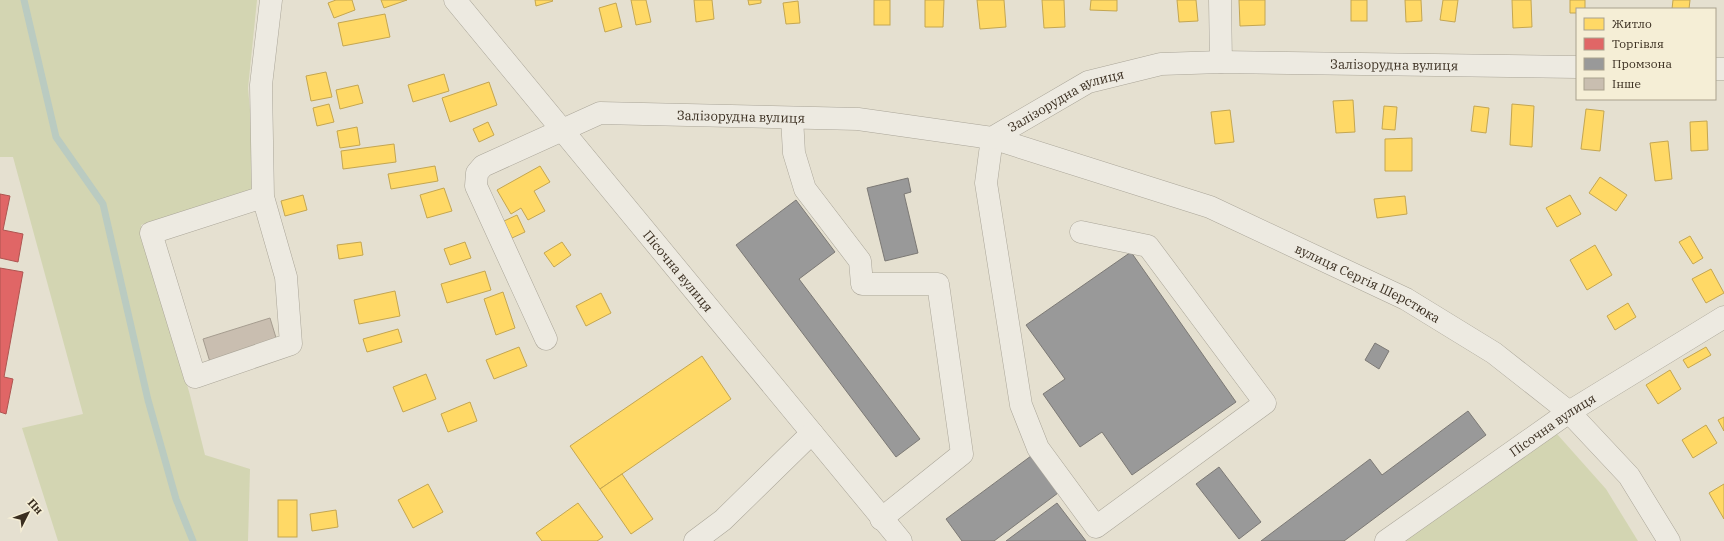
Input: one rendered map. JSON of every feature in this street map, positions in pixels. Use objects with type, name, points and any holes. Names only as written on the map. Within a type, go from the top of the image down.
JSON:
[{"type":"street","points":[[263,197],[151,233],[195,377],[291,344],[286,277],[263,197],[261,85],[271,0]]},
{"type":"street","name":"Пісочна вулиця","points":[[456,0],[881,519],[901,541]]},
{"type":"street","points":[[1220,0],[1220,62]]},
{"type":"street","name":"Залізорудна вулиця","points":[[546,339],[476,186],[478,173],[482,166],[600,112],[858,119],[992,138],[1088,82],[1161,64],[1220,62],[1576,67]]},
{"type":"street","points":[[792,118],[794,153],[805,189],[860,261],[862,284],[938,284],[962,454],[881,519]]},
{"type":"street","points":[[992,138],[986,183],[1021,405],[1038,448],[1096,527],[1265,403],[1148,246],[1081,232]]},
{"type":"street","name":"вулиця Сергія Шерстюка","points":[[992,138],[1210,207],[1406,299],[1494,353],[1569,412],[1628,476],[1669,541]]},
{"type":"street","name":"Пісочна вулиця","points":[[1386,541],[1569,412],[1724,317]]},
{"type":"street","points":[[695,541],[723,520],[812,433]]},
{"type":"green space","points":[[0,0],[257,0],[248,88],[257,189],[141,225],[190,395],[205,455],[250,469],[248,541],[58,541],[22,428],[83,414],[13,157],[0,157]]},
{"type":"green space","points":[[1557,434],[1606,489],[1638,541],[1403,541]]},
{"type":"building: Житло","points":[[336,0],[352,0],[355,10],[334,18],[328,3]]},
{"type":"building: Житло","points":[[381,0],[407,0],[384,8]]},
{"type":"building: Житло","points":[[535,0],[552,0],[553,1],[536,6]]},
{"type":"building: Житло","points":[[631,0],[646,0],[651,22],[636,25]]},
{"type":"building: Житло","points":[[694,0],[712,0],[714,19],[696,22]]},
{"type":"building: Житло","points":[[748,0],[761,0],[761,3],[749,5]]},
{"type":"building: Житло","points":[[874,0],[890,0],[890,25],[874,25]]},
{"type":"building: Житло","points":[[925,0],[944,0],[943,27],[925,27]]},
{"type":"building: Житло","points":[[977,0],[1004,0],[1006,27],[980,29]]},
{"type":"building: Житло","points":[[1042,0],[1064,0],[1065,27],[1044,28]]},
{"type":"building: Житло","points":[[1091,0],[1117,0],[1117,11],[1090,10]]},
{"type":"building: Житло","points":[[1177,0],[1196,0],[1198,21],[1179,22]]},
{"type":"building: Житло","points":[[1239,0],[1265,0],[1265,25],[1240,26]]},
{"type":"building: Житло","points":[[1351,0],[1367,0],[1367,21],[1351,21]]},
{"type":"building: Житло","points":[[1405,0],[1421,0],[1422,21],[1406,22]]},
{"type":"building: Житло","points":[[1443,0],[1458,0],[1455,22],[1440,20]]},
{"type":"building: Житло","points":[[1512,0],[1531,0],[1532,27],[1513,28]]},
{"type":"building: Житло","points":[[1570,0],[1585,0],[1585,8],[1576,8],[1576,13],[1570,13]]},
{"type":"building: Житло","points":[[1673,0],[1690,0],[1689,8],[1672,8]]},
{"type":"building: Житло","points":[[798,1],[800,23],[786,24],[783,3]]},
{"type":"building: Житло","points":[[616,3],[622,27],[605,32],[599,8]]},
{"type":"building: Житло","points":[[385,14],[390,37],[343,46],[338,23]]},
{"type":"building: Житло","points":[[326,72],[332,97],[311,101],[306,76]]},
{"type":"building: Житло","points":[[444,74],[449,91],[413,102],[408,85]]},
{"type":"building: Житло","points":[[489,82],[497,105],[450,122],[442,98]]},
{"type":"building: Житло","points":[[358,85],[363,103],[340,109],[336,90]]},
{"type":"building: Житло","points":[[1353,100],[1355,132],[1336,133],[1333,101]]},
{"type":"building: Житло","points":[[329,104],[334,122],[317,126],[313,108]]},
{"type":"building: Житло","points":[[1512,104],[1534,106],[1532,147],[1510,145]]},
{"type":"building: Житло","points":[[1384,106],[1397,107],[1395,130],[1382,129]]},
{"type":"building: Житло","points":[[1474,106],[1489,108],[1486,133],[1471,131]]},
{"type":"building: Житло","points":[[1586,109],[1604,111],[1600,151],[1581,149]]},
{"type":"building: Житло","points":[[1230,110],[1234,142],[1215,144],[1211,112]]},
{"type":"building: Житло","points":[[1707,121],[1708,150],[1691,151],[1690,122]]},
{"type":"building: Житло","points":[[488,122],[494,135],[479,142],[473,129]]},
{"type":"building: Житло","points":[[357,127],[360,145],[340,148],[337,131]]},
{"type":"building: Житло","points":[[1412,138],[1412,171],[1385,171],[1385,139]]},
{"type":"building: Житло","points":[[1668,141],[1672,179],[1655,181],[1650,143]]},
{"type":"building: Житло","points":[[394,144],[396,162],[343,169],[341,151]]},
{"type":"building: Житло","points":[[435,166],[438,181],[391,189],[388,174]]},
{"type":"building: Житло","points":[[540,166],[550,182],[534,191],[545,211],[528,220],[521,208],[511,214],[497,190]]},
{"type":"building: Житло","points":[[1600,177],[1627,195],[1616,211],[1589,193]]},
{"type":"building: Житло","points":[[444,188],[452,211],[427,218],[420,195]]},
{"type":"building: Житло","points":[[303,195],[307,210],[285,216],[281,201]]},
{"type":"building: Житло","points":[[1570,195],[1581,214],[1557,227],[1546,208]]},
{"type":"building: Житло","points":[[1405,196],[1407,214],[1377,218],[1374,199]]},
{"type":"building: Житло","points":[[517,215],[525,232],[512,238],[504,221]]},
{"type":"building: Житло","points":[[1690,236],[1703,258],[1693,264],[1679,242]]},
{"type":"building: Житло","points":[[361,242],[363,255],[339,259],[337,245]]},
{"type":"building: Житло","points":[[465,242],[471,258],[450,265],[444,249]]},
{"type":"building: Житло","points":[[562,242],[571,255],[554,267],[544,253]]},
{"type":"building: Житло","points":[[1595,245],[1612,275],[1587,290],[1570,260]]},
{"type":"building: Житло","points":[[1711,269],[1724,293],[1706,303],[1692,279]]},
{"type":"building: Житло","points":[[485,271],[491,290],[447,303],[441,284]]},
{"type":"building: Житло","points":[[395,291],[400,316],[359,324],[354,300]]},
{"type":"building: Житло","points":[[503,292],[515,328],[496,335],[484,299]]},
{"type":"building: Житло","points":[[601,293],[611,313],[586,326],[576,306]]},
{"type":"building: Житло","points":[[1628,303],[1636,317],[1615,330],[1607,316]]},
{"type":"building: Житло","points":[[398,329],[402,342],[367,352],[363,339]]},
{"type":"building: Житло","points":[[519,347],[527,366],[494,379],[486,360]]},
{"type":"building: Житло","points":[[1706,347],[1711,355],[1688,368],[1683,360]]},
{"type":"building: Житло","points":[[702,356],[731,399],[600,489],[570,446]]},
{"type":"building: Житло","points":[[1670,370],[1681,389],[1658,404],[1646,385]]},
{"type":"building: Житло","points":[[426,374],[436,399],[403,412],[393,387]]},
{"type":"building: Житло","points":[[470,402],[477,421],[448,432],[441,414]]},
{"type":"building: Житло","points":[[1724,417],[1724,431],[1718,420]]},
{"type":"building: Житло","points":[[1706,425],[1717,443],[1693,458],[1682,440]]},
{"type":"building: Житло","points":[[622,474],[653,519],[631,534],[600,489]]},
{"type":"building: Житло","points":[[428,484],[443,512],[413,528],[398,500]]},
{"type":"building: Житло","points":[[1724,484],[1724,519],[1709,493]]},
{"type":"building: Житло","points":[[278,500],[297,500],[297,537],[278,537]]},
{"type":"building: Житло","points":[[578,503],[603,537],[597,541],[542,541],[536,533]]},
{"type":"building: Житло","points":[[336,510],[338,527],[312,531],[310,514]]},
{"type":"building: Торгівля","points":[[0,194],[10,196],[3,230],[23,234],[18,262],[0,258]]},
{"type":"building: Торгівля","points":[[0,268],[23,272],[4,377],[13,379],[6,414],[0,412]]},
{"type":"building: Промзона","points":[[908,178],[911,192],[904,194],[918,253],[885,261],[867,188]]},
{"type":"building: Промзона","points":[[796,200],[835,252],[799,279],[920,439],[896,457],[736,245]]},
{"type":"building: Промзона","points":[[1131,252],[1236,402],[1132,475],[1102,432],[1080,447],[1043,394],[1065,379],[1026,325]]},
{"type":"building: Промзона","points":[[1375,343],[1389,351],[1379,369],[1365,360]]},
{"type":"building: Промзона","points":[[1468,411],[1486,435],[1344,541],[1261,541],[1370,459],[1382,475]]},
{"type":"building: Промзона","points":[[1031,456],[1058,493],[994,541],[962,541],[946,519]]},
{"type":"building: Промзона","points":[[1219,467],[1261,522],[1239,539],[1196,484]]},
{"type":"building: Промзона","points":[[1057,503],[1086,541],[1006,541]]},
{"type":"building: Інше","points":[[270,318],[277,341],[210,362],[203,339]]},
{"type":"waterway","points":[[24,0],[56,137],[103,204],[148,400],[176,499],[193,541]]}]
